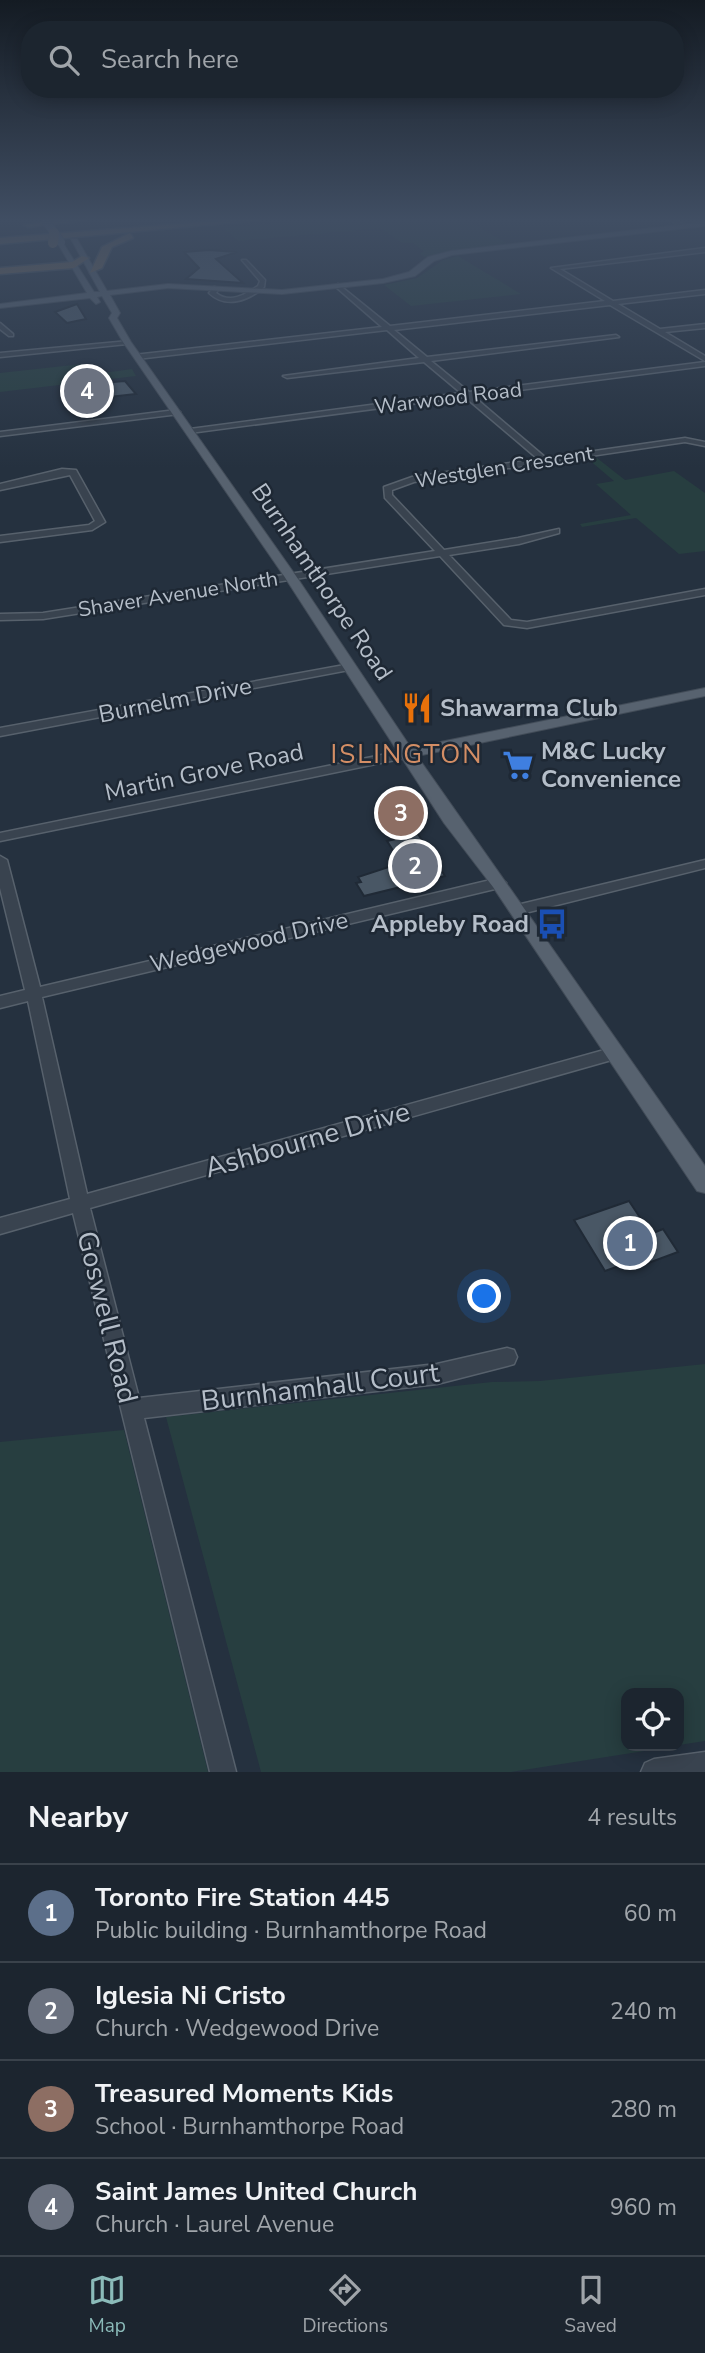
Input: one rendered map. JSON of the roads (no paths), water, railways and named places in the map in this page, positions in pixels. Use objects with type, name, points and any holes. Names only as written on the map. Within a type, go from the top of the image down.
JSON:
[{"type":"main road","name":"Burnhamthorpe Road","points":[[97,303],[103,314],[113,318],[137,357],[290,576],[450,819],[499,883],[705,1184]]},
{"type":"main road","name":"Burnhamthorpe Road","points":[[110,303],[116,313],[113,318]]},
{"type":"main road","name":"Martin Grove Road","points":[[407,754],[705,692]]},
{"type":"street","points":[[357,303],[544,460]]},
{"type":"street","points":[[137,357],[611,303],[705,359]]},
{"type":"street","points":[[658,331],[705,326]]},
{"type":"street","points":[[1,327],[11,335]]},
{"type":"street","points":[[287,376],[617,337]]},
{"type":"street","points":[[0,355],[127,341]]},
{"type":"street","name":"Warwood Road","points":[[190,431],[705,364]]},
{"type":"street","points":[[0,434],[176,412]]},
{"type":"street","name":"Westglen Crescent","points":[[439,553],[388,496],[387,489],[412,480],[544,460],[685,440],[705,443]]},
{"type":"street","points":[[0,486],[73,472],[100,520],[92,527],[0,538]]},
{"type":"street","name":"Shaver Avenue North","points":[[0,617],[43,616],[519,541],[556,531]]},
{"type":"street","points":[[439,553],[502,620],[514,625],[704,593]]},
{"type":"street","name":"Burnelm Drive","points":[[0,732],[350,667]]},
{"type":"street","name":"Martin Grove Road","points":[[0,837],[407,754]]},
{"type":"street","name":"Goswell Road","points":[[0,860],[34,994],[80,1203],[223,1772]]},
{"type":"street","points":[[517,910],[705,864]]},
{"type":"street","name":"Wedgewood Drive","points":[[0,1002],[499,883]]},
{"type":"street","name":"Ashbourne Drive","points":[[0,1226],[615,1053]]},
{"type":"street","name":"Burnhamhall Court","points":[[132,1409],[436,1374],[507,1357]]},
{"type":"street","points":[[654,1772],[705,1765]]},
{"type":"place","name":"Saint James United Church","points":[[87,391]]},
{"type":"place","name":"Shawarma Club","points":[[417,708]]},
{"type":"place","name":"M&C Lucky Convenience","points":[[518,765]]},
{"type":"place","name":"Treasured Moments Kids","points":[[401,813]]},
{"type":"place","name":"Iglesia Ni Cristo","points":[[415,866]]},
{"type":"place","name":"Appleby Road","points":[[552,924]]},
{"type":"place","name":"Toronto Fire Station 445","points":[[630,1243]]},
{"type":"district","name":"ISLINGTON","points":[[407,754]]}]
